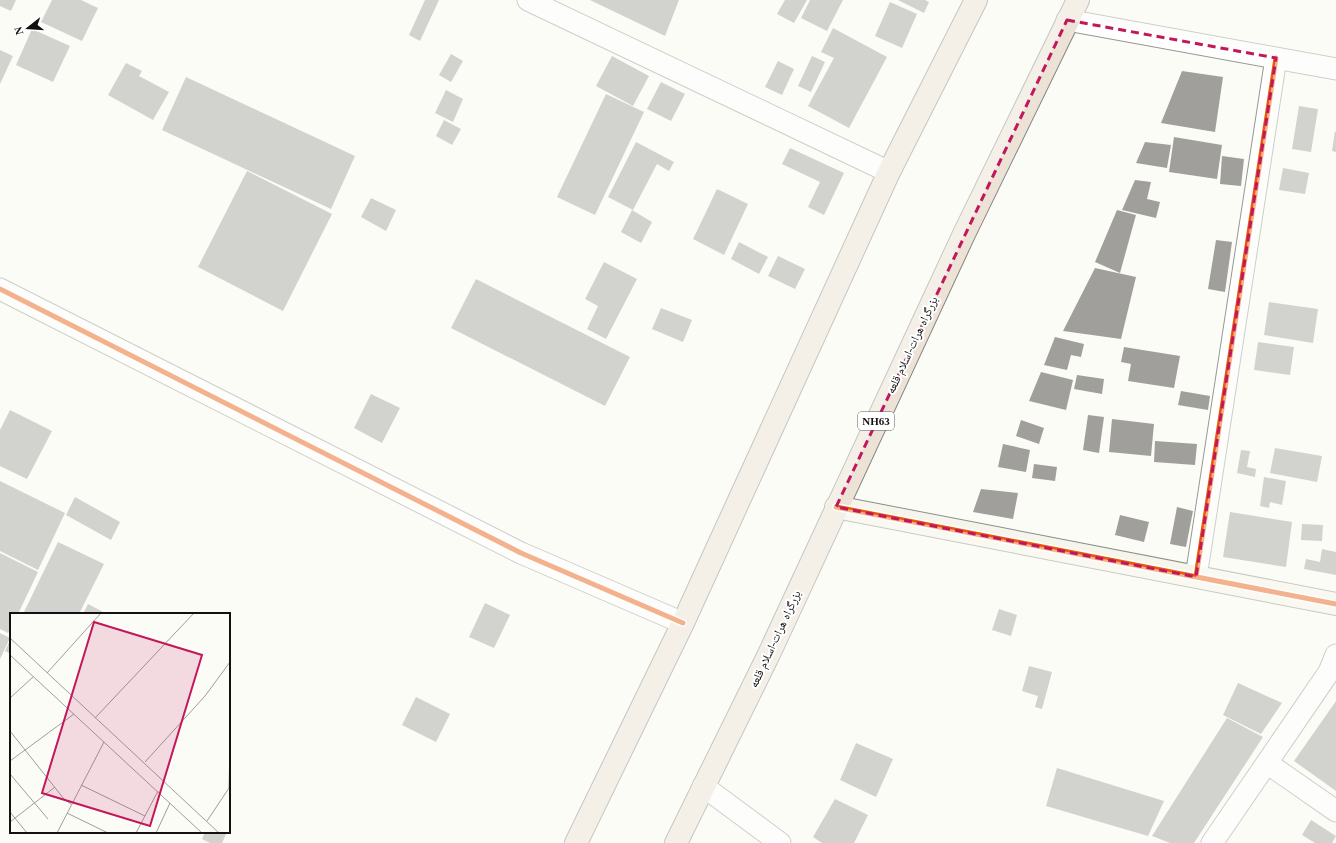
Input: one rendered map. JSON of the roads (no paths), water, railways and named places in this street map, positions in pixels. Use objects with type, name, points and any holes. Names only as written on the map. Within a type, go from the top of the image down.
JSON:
[{"type":"highway","points":[[576,843],[683,623],[889,172],[976,0]]},
{"type":"highway","name":"بزرگراه هرات-اسلام قلعه","points":[[676,843],[768,654],[964,234],[1078,0]]},
{"type":"street","points":[[528,0],[889,172]]},
{"type":"street","points":[[1067,20],[1336,68]]},
{"type":"street","points":[[1196,577],[1276,58]]},
{"type":"street","points":[[0,289],[521,553],[683,623]]},
{"type":"street","points":[[836,507],[1336,604]]},
{"type":"street","points":[[1212,843],[1329,672],[1336,655]]},
{"type":"street","points":[[1267,763],[1336,811]]},
{"type":"street","points":[[703,786],[780,843]]}]
